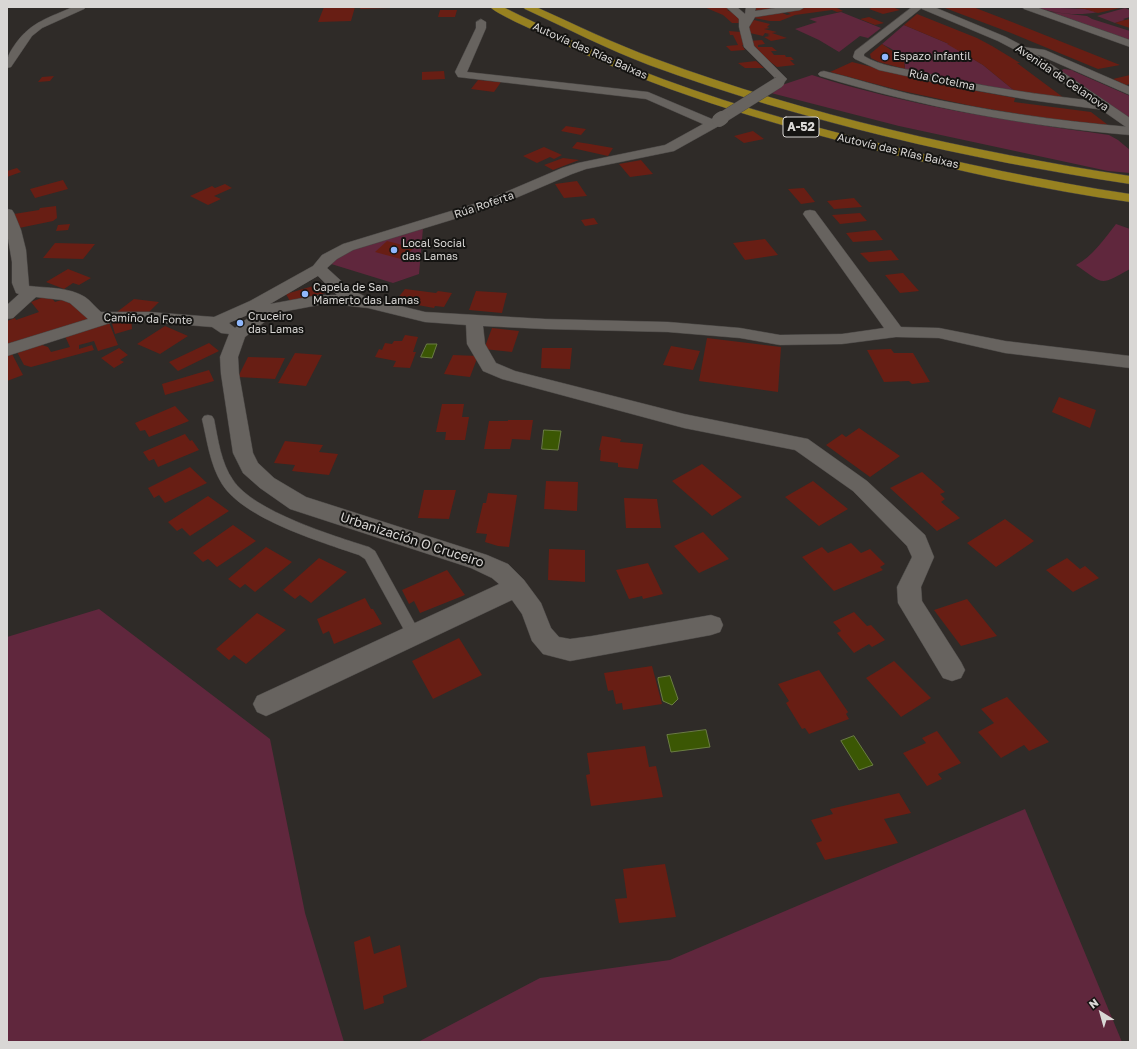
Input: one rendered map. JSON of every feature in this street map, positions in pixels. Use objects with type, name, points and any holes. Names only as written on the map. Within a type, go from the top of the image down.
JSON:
[{"type":"highway","name":"Autovía das Rías Baixas","points":[[495,7],[563,41],[629,70],[758,115],[864,144],[979,170],[1126,198]]},
{"type":"highway","name":"Autovía das Rías Baixas","points":[[528,7],[651,61],[739,92],[844,122],[967,152],[1130,180]]},
{"type":"street","points":[[7,65],[28,34],[38,26],[81,7]]},
{"type":"street","points":[[731,7],[744,18],[744,27]]},
{"type":"street","points":[[744,27],[749,21],[751,11],[796,7]]},
{"type":"street","name":"Rúa Cotelma","points":[[918,7],[873,41],[859,53],[859,57],[874,64],[950,82],[1028,97],[1104,106]]},
{"type":"street","name":"Avenida de Celanova","points":[[925,7],[1002,39],[1023,50],[1130,124]]},
{"type":"street","points":[[1027,7],[1130,44]]},
{"type":"street","points":[[481,22],[481,28],[461,72],[462,75],[648,96],[716,122]]},
{"type":"street","name":"Rúa Roferta","points":[[264,307],[319,269],[329,256],[348,247],[492,203],[525,191],[567,171],[583,166],[669,148],[716,122],[779,82],[780,79],[778,75],[749,47],[744,27]]},
{"type":"street","points":[[1023,50],[1040,52],[1130,91]]},
{"type":"street","points":[[824,74],[853,83],[959,108],[1026,119],[1130,131]]},
{"type":"street","points":[[7,213],[15,235],[20,261],[19,284],[22,290],[32,292]]},
{"type":"street","points":[[810,214],[896,332]]},
{"type":"street","points":[[319,269],[344,293],[368,303]]},
{"type":"street","points":[[7,314],[32,292]]},
{"type":"street","name":"Camiño da Fonte","points":[[32,292],[70,296],[78,300],[92,314],[98,317],[148,317],[216,322],[237,335]]},
{"type":"street","points":[[216,322],[264,307],[319,300],[341,300],[368,303],[425,317],[474,321],[668,327],[740,333],[780,340],[842,339],[896,332],[939,333],[1005,348],[1130,362]]},
{"type":"street","points":[[237,335],[264,307]]},
{"type":"street","points":[[7,350],[108,318]]},
{"type":"street","points":[[474,321],[476,344],[489,367],[509,375],[684,421],[802,444],[854,482],[916,541],[923,556],[909,587],[910,603],[952,670]]},
{"type":"street","name":"Urbanización O Cruceiro","points":[[237,335],[229,357],[230,374],[243,453],[250,468],[267,483],[298,503],[479,561],[500,571],[516,587],[533,610],[541,634],[552,646],[570,650],[711,624]]},
{"type":"street","points":[[266,704],[516,587]]},
{"type":"lane","points":[[208,420],[216,457],[229,486],[244,499],[279,520],[318,536],[364,551],[370,555],[414,635]]},
{"type":"shaded area","points":[[1036,7],[1085,9],[1098,12],[1067,14]]},
{"type":"shaded area","points":[[1125,8],[1130,10],[1130,17],[1115,23],[1097,16]]},
{"type":"shaded area","points":[[841,12],[881,28],[868,38],[860,36],[839,52],[819,40],[795,29],[817,22],[809,19]]},
{"type":"shaded area","points":[[1051,12],[1087,16],[1130,31],[1130,40]]},
{"type":"shaded area","points":[[904,25],[949,44],[983,65],[1016,92],[905,69],[905,64],[901,56],[894,50],[882,44]]},
{"type":"shaded area","points":[[1064,69],[1077,71],[1073,71],[1130,96],[1130,120],[1060,71]]},
{"type":"shaded area","points":[[812,75],[848,86],[922,104],[996,118],[1109,135],[1130,150],[1130,173],[1108,171],[899,126],[771,93],[782,85]]},
{"type":"shaded area","points":[[1116,224],[1130,229],[1130,269],[1113,278],[1102,281],[1098,280],[1076,265],[1082,262],[1093,252]]},
{"type":"shaded area","points":[[423,228],[419,274],[393,283],[328,263],[361,246]]},
{"type":"shaded area","points":[[427,344],[437,344],[432,358],[421,357]]},
{"type":"shaded area","points":[[544,430],[561,431],[558,450],[542,449]]},
{"type":"shaded area","points":[[99,609],[270,739],[305,913],[344,1042],[7,1042],[7,637]]},
{"type":"shaded area","points":[[670,676],[678,699],[672,705],[663,701],[658,680],[658,678]]},
{"type":"shaded area","points":[[706,730],[710,747],[671,752],[667,735]]},
{"type":"shaded area","points":[[854,736],[873,765],[859,770],[841,741]]},
{"type":"shaded area","points":[[1025,809],[1122,1042],[418,1042],[540,978],[670,960]]},
{"type":"building","points":[[324,7],[355,7],[351,21],[318,22]]},
{"type":"building","points":[[361,7],[389,7],[389,8],[360,9]]},
{"type":"building","points":[[704,7],[729,7],[731,9],[727,10],[742,17],[739,23],[732,23],[723,15]]},
{"type":"building","points":[[754,7],[792,7],[754,11],[756,8]]},
{"type":"building","points":[[809,7],[835,7],[843,11],[837,12],[832,10],[795,15],[780,21],[754,18],[757,15],[778,11],[787,15],[791,14],[786,12]]},
{"type":"building","points":[[874,7],[892,7],[900,10],[883,14],[869,9]]},
{"type":"building","points":[[973,7],[1120,65],[1098,69],[1011,33],[945,8]]},
{"type":"building","points":[[1065,7],[1120,8],[1098,13],[1085,9]]},
{"type":"building","points":[[440,10],[457,10],[455,17],[438,17]]},
{"type":"building","points":[[917,14],[977,38],[992,46],[1020,63],[1017,63],[1064,98],[1016,92],[983,65],[947,44],[949,44],[904,25]]},
{"type":"building","points":[[869,17],[884,23],[875,25],[860,19]]},
{"type":"building","points":[[1130,19],[1130,28],[1115,23],[1125,20]]},
{"type":"building","points":[[754,20],[770,24],[767,27],[770,28],[764,29],[777,32],[772,33],[787,38],[771,41],[764,37],[770,36],[767,35],[770,34],[765,33],[763,36],[750,33],[747,29],[750,26],[748,25]]},
{"type":"building","points":[[729,31],[741,32],[745,45],[742,45],[745,50],[731,51],[726,46],[738,45],[733,35],[730,35]]},
{"type":"building","points":[[762,40],[765,44],[758,45],[758,47],[772,47],[777,51],[771,51],[774,55],[785,55],[786,57],[791,57],[794,60],[790,60],[795,65],[777,67],[760,54],[749,41]]},
{"type":"building","name":"Espazo infantil","points":[[882,44],[900,56],[904,61],[905,69],[879,62],[871,58],[870,54]]},
{"type":"building","points":[[756,61],[764,68],[745,68],[738,63]]},
{"type":"building","points":[[852,62],[944,85],[1015,98],[1014,102],[1091,112],[1108,125],[1042,118],[972,106],[898,90],[830,72]]},
{"type":"building","points":[[444,71],[445,79],[422,80],[422,72]]},
{"type":"building","points":[[1130,75],[1130,84],[1126,85],[1113,79]]},
{"type":"building","points":[[54,76],[50,81],[38,82],[42,77]]},
{"type":"building","points":[[478,80],[501,82],[494,92],[471,89]]},
{"type":"building","points":[[566,126],[586,129],[581,135],[561,131]]},
{"type":"building","points":[[753,131],[764,139],[744,143],[734,136]]},
{"type":"building","points":[[577,142],[613,148],[608,156],[572,148]]},
{"type":"building","points":[[544,147],[562,155],[554,159],[550,157],[537,163],[523,156]]},
{"type":"building","points":[[563,158],[579,160],[553,170],[544,165]]},
{"type":"building","points":[[641,160],[653,174],[630,177],[619,164]]},
{"type":"building","points":[[17,168],[21,172],[7,177],[7,171]]},
{"type":"building","points":[[63,180],[68,189],[35,198],[30,189]]},
{"type":"building","points":[[577,181],[587,196],[564,198],[555,184]]},
{"type":"building","points":[[225,184],[232,188],[214,196],[221,199],[208,205],[190,196],[212,186],[215,188]]},
{"type":"building","points":[[804,188],[815,202],[801,204],[788,189]]},
{"type":"building","points":[[854,198],[862,207],[834,209],[827,201]]},
{"type":"building","points":[[56,206],[57,218],[53,221],[19,228],[14,214]]},
{"type":"building","points":[[860,213],[867,221],[840,224],[832,215]]},
{"type":"building","points":[[594,218],[598,224],[585,226],[581,220]]},
{"type":"building","points":[[70,224],[68,230],[56,231],[58,225]]},
{"type":"building","points":[[875,230],[883,240],[853,242],[846,233]]},
{"type":"building","points":[[765,239],[778,255],[745,260],[733,243]]},
{"type":"building","name":"Local Social das Lamas","points":[[387,241],[414,248],[401,259],[375,252]]},
{"type":"building","points":[[55,243],[95,244],[83,259],[43,258]]},
{"type":"building","points":[[891,250],[899,260],[869,262],[860,253]]},
{"type":"building","points":[[68,269],[91,278],[79,285],[73,283],[64,289],[46,282]]},
{"type":"building","points":[[903,273],[919,291],[900,293],[885,275]]},
{"type":"building","name":"Capela de San Mamerto das Lamas","points":[[320,284],[325,293],[291,303],[286,294]]},
{"type":"building","points":[[405,289],[436,293],[438,291],[452,293],[444,307],[435,306],[434,308],[412,304],[414,302],[397,299]]},
{"type":"building","points":[[476,291],[507,293],[502,313],[469,310]]},
{"type":"building","points":[[49,295],[55,302],[68,298],[91,321],[7,349],[7,321],[15,318],[16,320],[39,312],[31,302]]},
{"type":"building","points":[[134,299],[159,302],[147,314],[113,315]]},
{"type":"building","points":[[131,318],[132,329],[115,334],[111,320]]},
{"type":"building","points":[[108,320],[118,345],[98,351],[94,341],[79,345],[79,349],[92,345],[94,350],[31,367],[24,365],[16,350],[36,343],[48,347],[51,352],[70,347],[64,334]]},
{"type":"building","points":[[165,326],[188,336],[160,354],[137,344]]},
{"type":"building","points":[[492,328],[519,331],[512,352],[484,349]]},
{"type":"building","points":[[405,335],[418,337],[413,352],[416,352],[410,368],[393,367],[396,361],[375,357],[379,349],[382,350],[385,343],[392,344],[394,341],[402,341]]},
{"type":"building","points":[[707,338],[781,347],[778,392],[699,381]]},
{"type":"building","points":[[209,343],[219,351],[178,371],[169,362]]},
{"type":"building","points":[[671,346],[700,351],[693,370],[663,365]]},
{"type":"building","points":[[119,348],[128,355],[120,360],[124,362],[114,368],[101,358]]},
{"type":"building","points":[[542,348],[572,348],[570,369],[541,368]]},
{"type":"building","points":[[891,349],[894,353],[913,353],[930,382],[912,384],[909,381],[884,382],[867,350]]},
{"type":"building","points":[[11,352],[23,375],[7,381],[7,353]]},
{"type":"building","points":[[295,353],[322,355],[306,386],[278,383]]},
{"type":"building","points":[[453,355],[478,356],[470,377],[444,374]]},
{"type":"building","points":[[248,357],[285,358],[275,379],[238,377]]},
{"type":"building","points":[[209,370],[214,381],[165,395],[162,384]]},
{"type":"building","points":[[1059,397],[1096,410],[1090,428],[1052,412]]},
{"type":"building","points":[[442,404],[464,404],[462,417],[469,417],[465,440],[445,440],[446,432],[436,432]]},
{"type":"building","points":[[175,406],[189,421],[149,437],[145,430],[140,431],[135,423]]},
{"type":"building","points":[[533,420],[530,440],[512,439],[510,449],[484,449],[489,421]]},
{"type":"building","points":[[859,428],[900,456],[870,477],[826,445],[842,434],[846,437]]},
{"type":"building","points":[[185,434],[190,441],[192,440],[199,450],[158,467],[154,459],[149,461],[143,452]]},
{"type":"building","points":[[602,436],[621,439],[620,442],[643,444],[638,469],[618,467],[618,463],[600,461],[601,450],[599,450]]},
{"type":"building","points":[[285,441],[323,445],[319,452],[338,454],[329,475],[292,471],[295,465],[274,463]]},
{"type":"building","points":[[702,464],[742,497],[712,516],[672,481]]},
{"type":"building","points":[[190,467],[207,483],[165,503],[159,495],[154,498],[148,488]]},
{"type":"building","points":[[922,472],[945,492],[940,494],[945,499],[941,502],[960,518],[937,531],[890,488]]},
{"type":"building","points":[[546,481],[578,482],[577,511],[544,509]]},
{"type":"building","points":[[813,481],[848,509],[819,526],[785,497]]},
{"type":"building","points":[[424,490],[456,490],[449,519],[418,518]]},
{"type":"building","points":[[488,493],[517,495],[509,547],[498,546],[485,542],[487,534],[476,533],[483,503],[486,503]]},
{"type":"building","points":[[208,496],[229,511],[190,536],[182,528],[177,531],[168,522]]},
{"type":"building","points":[[624,498],[657,499],[661,528],[626,528]]},
{"type":"building","points":[[1005,519],[1034,541],[996,567],[967,543]]},
{"type":"building","points":[[233,525],[256,541],[217,567],[208,559],[203,562],[193,553]]},
{"type":"building","points":[[703,532],[729,559],[699,573],[674,546]]},
{"type":"building","points":[[851,543],[861,553],[870,549],[885,564],[880,567],[883,570],[834,591],[802,557],[822,547],[828,553]]},
{"type":"building","points":[[266,547],[292,562],[255,592],[245,584],[240,588],[228,579]]},
{"type":"building","points":[[549,549],[585,550],[585,582],[548,580]]},
{"type":"building","points":[[319,558],[347,572],[311,603],[300,595],[295,599],[283,590]]},
{"type":"building","points":[[1067,558],[1080,569],[1085,566],[1099,578],[1073,592],[1046,570]]},
{"type":"building","points":[[648,563],[663,594],[643,599],[642,596],[629,599],[616,570]]},
{"type":"building","points":[[447,570],[465,595],[420,613],[414,601],[409,604],[402,590]]},
{"type":"building","points":[[365,598],[382,624],[334,644],[329,631],[323,634],[317,619]]},
{"type":"building","points":[[967,599],[997,636],[961,646],[934,610]]},
{"type":"building","points":[[854,612],[867,626],[871,625],[885,640],[872,647],[869,644],[854,653],[837,633],[841,631],[833,622]]},
{"type":"building","points":[[257,613],[286,630],[246,664],[234,655],[229,660],[216,649]]},
{"type":"building","points":[[459,638],[482,675],[433,699],[412,661]]},
{"type":"building","points":[[894,661],[931,698],[901,717],[866,678]]},
{"type":"building","points":[[652,666],[662,704],[623,710],[622,703],[616,704],[613,690],[608,691],[604,673]]},
{"type":"building","points":[[819,670],[848,712],[846,714],[849,719],[809,734],[805,728],[802,729],[786,703],[789,701],[778,684]]},
{"type":"building","points":[[1007,697],[1049,742],[1029,751],[1024,745],[1001,758],[978,732],[994,723],[981,709]]},
{"type":"building","points":[[937,731],[961,763],[938,774],[942,779],[927,786],[903,753],[926,743],[922,738]]},
{"type":"building","points":[[645,746],[649,767],[656,766],[663,797],[591,806],[586,775],[590,774],[587,753]]},
{"type":"building","points":[[899,793],[911,813],[884,819],[898,843],[825,860],[816,843],[822,841],[811,820],[833,814],[830,809]]},
{"type":"building","points":[[665,864],[676,917],[619,923],[615,899],[627,898],[623,869]]},
{"type":"building","points":[[370,936],[374,954],[400,945],[407,987],[383,996],[384,1003],[364,1010],[354,942]]},
{"type":"place","name":"Espazo infantil","points":[[885,57]]},
{"type":"place","name":"Local Social das Lamas","points":[[394,250]]},
{"type":"place","name":"Capela de San Mamerto das Lamas","points":[[305,294]]},
{"type":"place","name":"Cruceiro das Lamas","points":[[240,323]]}]
